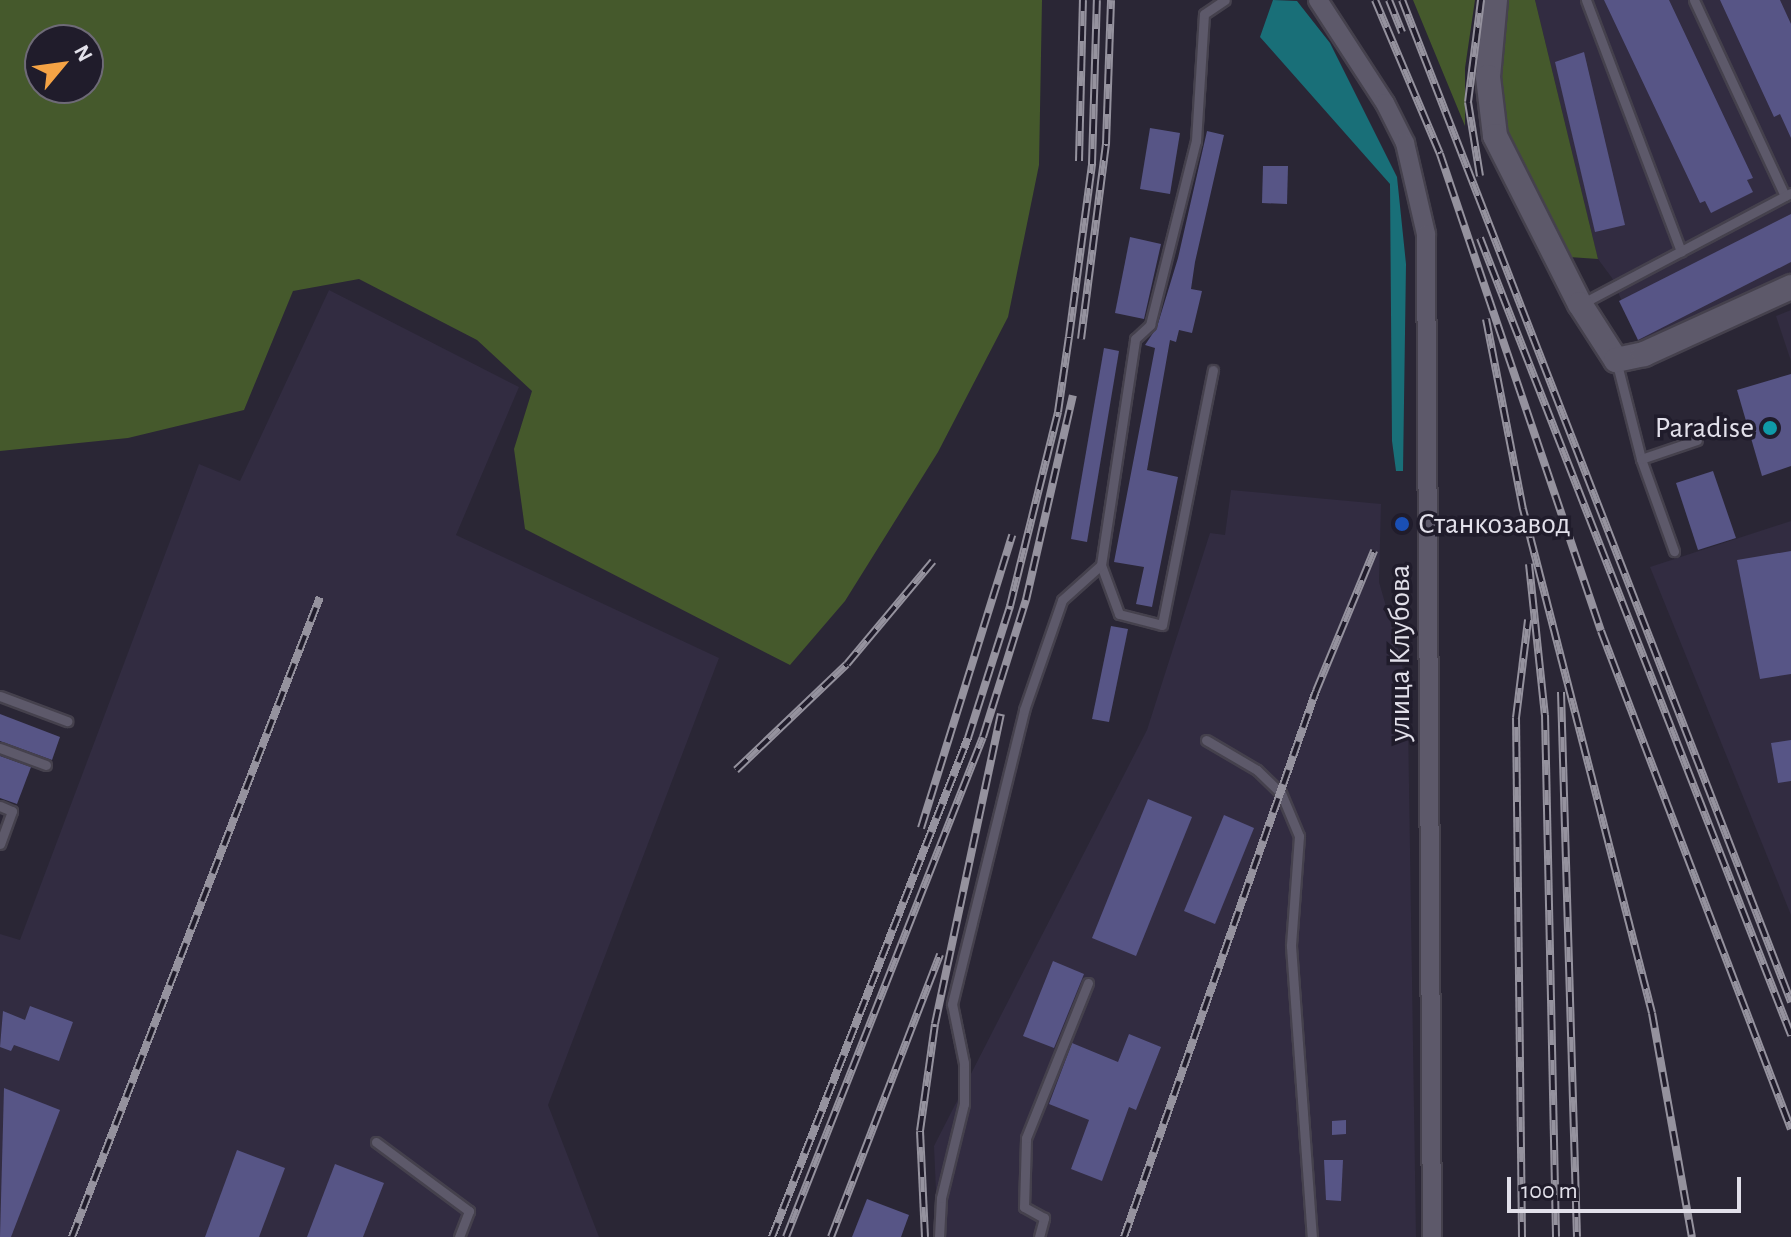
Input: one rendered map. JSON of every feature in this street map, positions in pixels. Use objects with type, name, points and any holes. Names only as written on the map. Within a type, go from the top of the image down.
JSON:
[{"type":"main road","points":[[1495,0],[1488,77],[1495,136],[1580,304],[1616,360],[1644,354],[1791,287]]},
{"type":"street","name":"улица Клубова","points":[[1318,0],[1377,90],[1405,143],[1426,234],[1432,1237]]},
{"type":"lane","points":[[1213,370],[1162,625],[1119,614],[1101,565],[1135,339],[1150,325],[1196,141],[1204,14],[1225,0]]},
{"type":"lane","points":[[1586,0],[1681,252]]},
{"type":"lane","points":[[1580,304],[1788,195],[1694,0]]},
{"type":"lane","points":[[1616,360],[1641,459],[1674,551]]},
{"type":"lane","points":[[1641,459],[1697,440]]},
{"type":"lane","points":[[939,1237],[941,1198],[964,1104],[964,1063],[952,1004],[1029,696],[1062,600],[1101,565]]},
{"type":"lane","points":[[0,696],[67,721]]},
{"type":"lane","points":[[1206,740],[1257,770],[1281,793],[1299,836],[1291,946],[1312,1237]]},
{"type":"lane","points":[[0,748],[46,765]]},
{"type":"lane","points":[[0,806],[12,811],[0,844]]},
{"type":"lane","points":[[1039,1237],[1044,1218],[1024,1207],[1026,1138],[1088,983]]},
{"type":"lane","points":[[376,1142],[469,1211],[459,1237]]},
{"type":"shaded area","points":[[1535,0],[1791,0],[1791,273],[1640,344],[1612,278],[1598,259]]},
{"type":"shaded area","points":[[329,290],[519,387],[456,535],[719,658],[548,1105],[599,1237],[0,1237],[0,934],[20,940],[199,464],[240,481]]},
{"type":"shaded area","points":[[1791,310],[1791,361],[1776,316]]},
{"type":"shaded area","points":[[1231,490],[1381,504],[1379,582],[1402,662],[1408,721],[1416,1237],[938,1237],[934,1146],[1147,730],[1210,533],[1225,535]]},
{"type":"shaded area","points":[[1791,521],[1791,915],[1650,567]]},
{"type":"green space","points":[[0,0],[1042,0],[1039,165],[1008,317],[938,452],[845,601],[790,665],[525,529],[514,449],[532,391],[477,340],[359,279],[293,291],[244,410],[128,438],[0,451]]},
{"type":"green space","points":[[1413,0],[1475,0],[1465,68],[1465,126]]},
{"type":"green space","points":[[1504,0],[1535,0],[1598,259],[1569,257],[1503,126],[1498,99]]},
{"type":"water","points":[[1273,0],[1297,1],[1330,43],[1397,177],[1406,264],[1403,471],[1396,471],[1392,441],[1390,184],[1260,37]]},
{"type":"building","points":[[1604,0],[1669,0],[1753,178],[1747,180],[1753,192],[1711,213],[1705,201],[1700,203]]},
{"type":"building","points":[[1720,0],[1780,0],[1791,24],[1791,138],[1780,114],[1774,117]]},
{"type":"building","points":[[1584,52],[1625,225],[1595,232],[1555,62]]},
{"type":"building","points":[[1150,128],[1180,133],[1170,194],[1140,189]]},
{"type":"building","points":[[1207,131],[1224,135],[1191,289],[1202,291],[1192,333],[1179,330],[1176,342],[1170,340],[1147,470],[1178,477],[1152,607],[1136,604],[1144,567],[1114,562],[1155,348],[1145,345],[1157,327],[1178,258]]},
{"type":"building","points":[[1263,166],[1288,166],[1287,204],[1262,203]]},
{"type":"building","points":[[1791,214],[1791,262],[1638,340],[1619,301]]},
{"type":"building","points":[[1130,237],[1161,244],[1144,319],[1115,313]]},
{"type":"building","points":[[1104,348],[1119,351],[1087,542],[1071,539]]},
{"type":"building","name":"Paradise","points":[[1791,374],[1791,466],[1762,476],[1737,390]]},
{"type":"building","points":[[1713,471],[1736,538],[1698,550],[1676,483]]},
{"type":"building","points":[[1791,551],[1791,674],[1760,679],[1737,560]]},
{"type":"building","points":[[1111,626],[1128,629],[1109,722],[1092,719]]},
{"type":"building","points":[[0,714],[60,737],[52,760],[0,741]]},
{"type":"building","points":[[1791,740],[1791,781],[1778,783],[1771,743]]},
{"type":"building","points":[[0,756],[31,767],[17,804],[0,798]]},
{"type":"building","points":[[1148,799],[1192,817],[1136,956],[1092,938]]},
{"type":"building","points":[[1224,815],[1254,828],[1215,924],[1184,911]]},
{"type":"building","points":[[1053,961],[1084,974],[1054,1048],[1023,1036]]},
{"type":"building","points":[[30,1006],[73,1022],[59,1061],[14,1045],[11,1051],[0,1047],[3,1011],[25,1020]]},
{"type":"building","points":[[1129,1034],[1161,1047],[1136,1110],[1129,1107],[1102,1181],[1071,1169],[1089,1120],[1049,1104],[1072,1043],[1118,1062]]},
{"type":"building","points":[[4,1088],[60,1110],[11,1237],[0,1237]]},
{"type":"building","points":[[1346,1120],[1346,1134],[1332,1135],[1332,1121]]},
{"type":"building","points":[[237,1150],[285,1168],[259,1237],[205,1237]]},
{"type":"building","points":[[1324,1160],[1343,1160],[1341,1201],[1326,1200]]},
{"type":"building","points":[[335,1164],[384,1183],[363,1237],[307,1237]]},
{"type":"building","points":[[867,1199],[909,1215],[901,1237],[852,1237]]},
{"type":"railway","points":[[1079,161],[1083,0]]},
{"type":"railway","points":[[772,1237],[968,738],[1010,606],[1058,412],[1069,337],[1092,164],[1097,0]]},
{"type":"railway","points":[[1081,339],[1106,144],[1111,0]]},
{"type":"railway","points":[[1375,0],[1440,154],[1601,631],[1791,1129]]},
{"type":"railway","points":[[1389,0],[1402,32]]},
{"type":"railway","points":[[1402,0],[1791,1002]]},
{"type":"railway","points":[[1480,176],[1468,102],[1481,0]]},
{"type":"railway","points":[[1480,238],[1791,1035]]},
{"type":"railway","points":[[1486,319],[1523,509],[1652,1013],[1692,1237]]},
{"type":"railway","points":[[786,1237],[983,737],[1026,600],[1073,395]]},
{"type":"railway","points":[[921,828],[1012,535]]},
{"type":"railway","points":[[1124,1237],[1316,691],[1374,551]]},
{"type":"railway","points":[[736,770],[847,664],[933,561]]},
{"type":"railway","points":[[1529,564],[1545,715],[1556,1237]]},
{"type":"railway","points":[[72,1237],[320,597]]},
{"type":"railway","points":[[1522,1237],[1516,718],[1528,620]]},
{"type":"railway","points":[[1561,692],[1577,1237]]},
{"type":"railway","points":[[925,1237],[920,1131],[935,1024],[1001,714]]},
{"type":"railway","points":[[831,1237],[940,954]]},
{"type":"place","name":"Paradise","points":[[1770,428]]},
{"type":"place","name":"Станкозавод","points":[[1402,524]]}]
